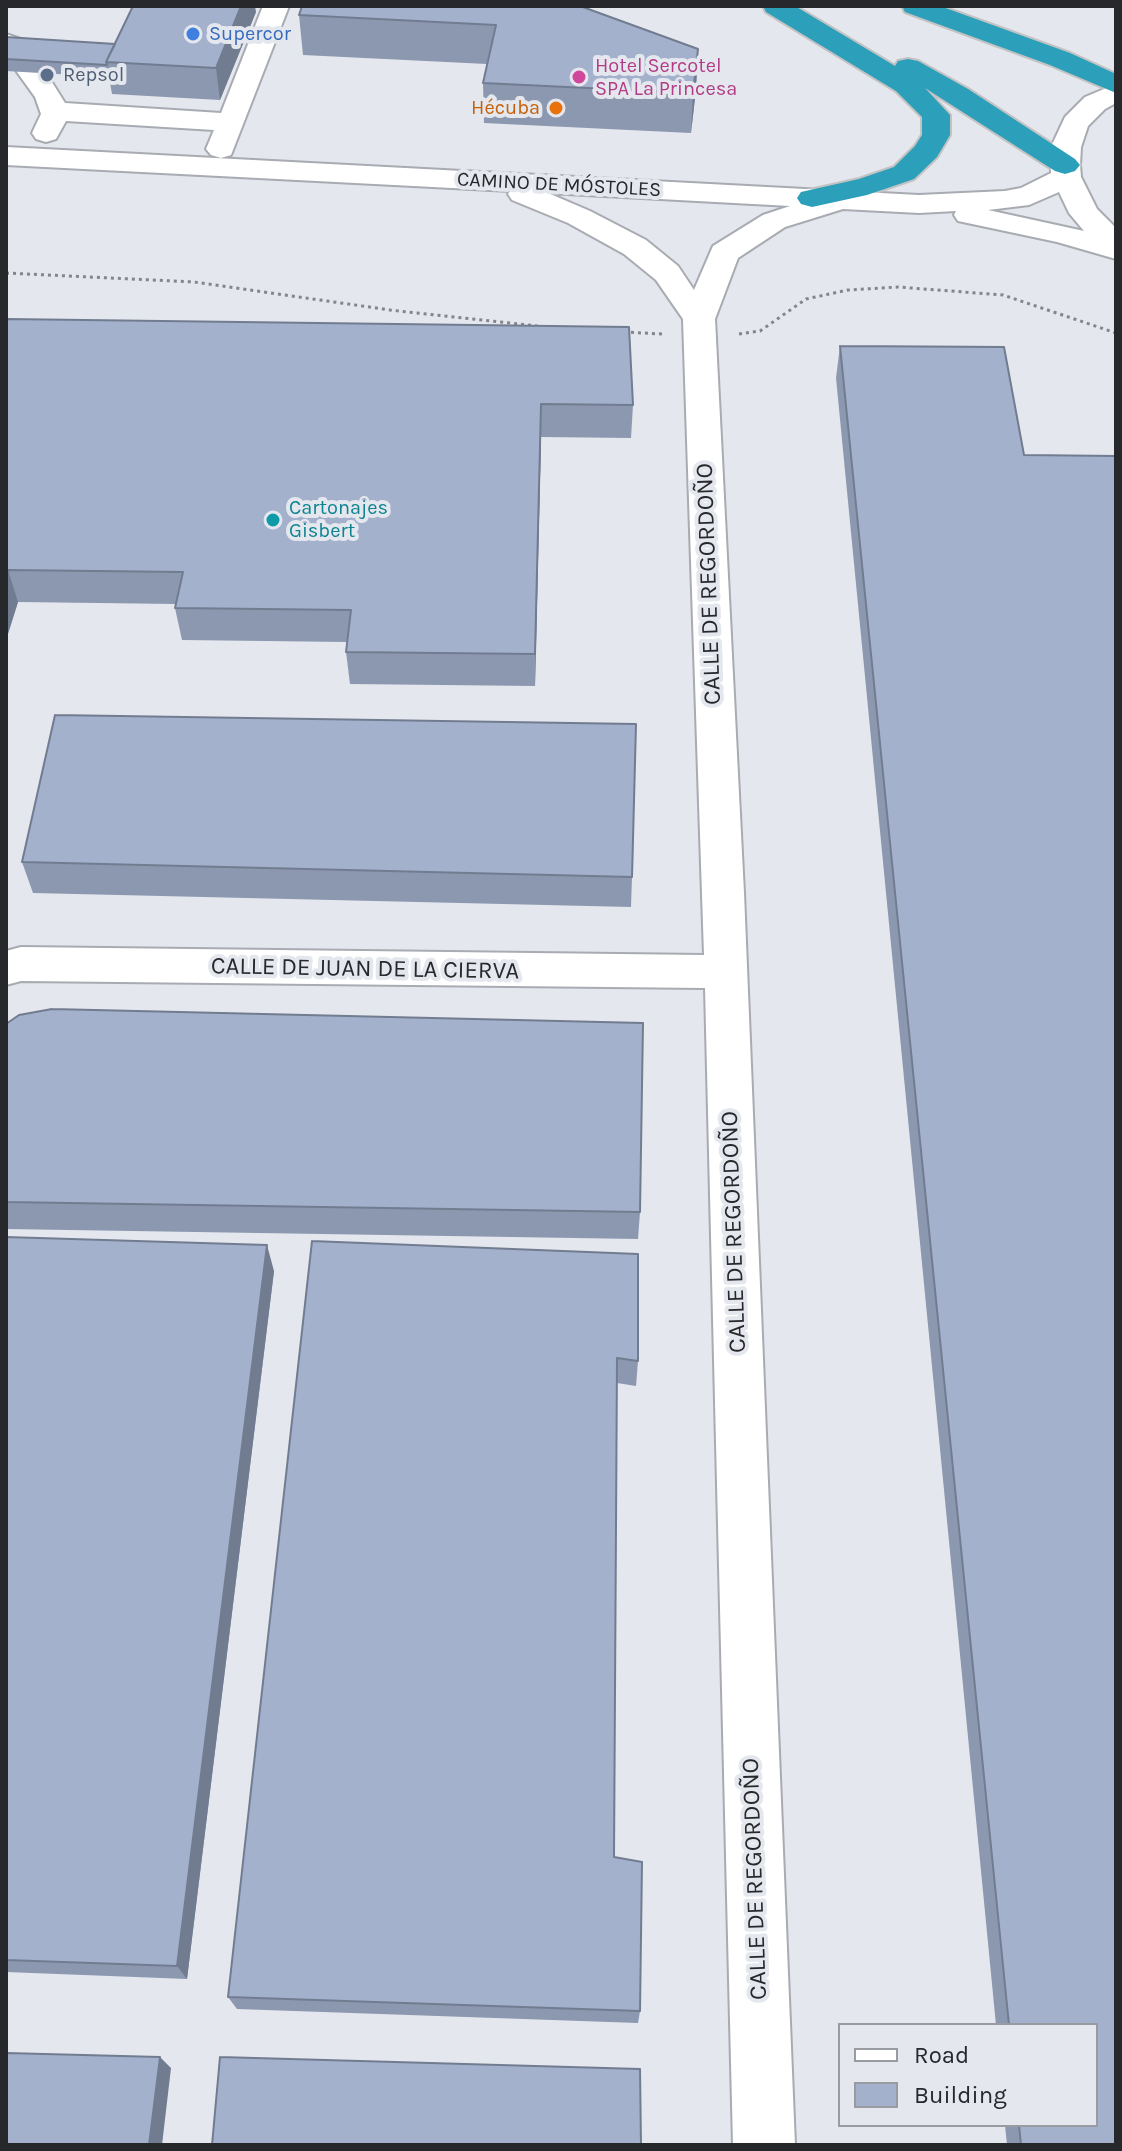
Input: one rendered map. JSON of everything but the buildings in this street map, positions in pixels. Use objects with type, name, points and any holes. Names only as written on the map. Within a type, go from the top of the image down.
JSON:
[{"type":"highway","points":[[776,6],[906,85],[936,115],[936,135],[927,151],[904,173],[826,199]]},
{"type":"highway","points":[[788,6],[859,40],[958,95],[1066,171]]},
{"type":"highway","points":[[915,6],[1068,48]]},
{"type":"highway","points":[[982,6],[1068,48],[1116,85]]},
{"type":"street","points":[[214,166],[276,6]]},
{"type":"street","points":[[6,42],[25,50],[31,72],[49,96],[55,114],[43,138],[20,154]]},
{"type":"street","points":[[1116,92],[1095,103],[1075,123],[1066,147],[1066,171],[1084,213],[1116,248]]},
{"type":"street","points":[[53,108],[66,112],[232,122]]},
{"type":"street","name":"CAMINO DE MÓSTOLES","points":[[20,154],[919,204],[1029,196],[1066,171]]},
{"type":"street","points":[[489,182],[579,217],[635,247],[667,273],[699,328]]},
{"type":"street","points":[[699,328],[724,253],[774,221],[826,199]]},
{"type":"street","points":[[919,204],[1116,248]]},
{"type":"street","name":"CALLE DE REGORDOÑO","points":[[699,328],[725,972],[764,2145]]},
{"type":"street","name":"CALLE DE JUAN DE LA CIERVA","points":[[6,968],[21,964],[725,972]]},
{"type":"path","points":[[6,273],[194,282],[390,310],[552,327]]},
{"type":"path","points":[[611,331],[699,328],[760,331],[806,299],[848,290],[898,287],[1003,295],[1116,333]]},
{"type":"place","name":"Supercor","points":[[193,34]]},
{"type":"place","name":"Repsol","points":[[47,75]]},
{"type":"place","name":"Hotel Sercotel SPA La Princesa","points":[[579,77]]},
{"type":"place","name":"Hécuba","points":[[556,108]]},
{"type":"place","name":"Cartonajes Gisbert","points":[[273,520]]}]
